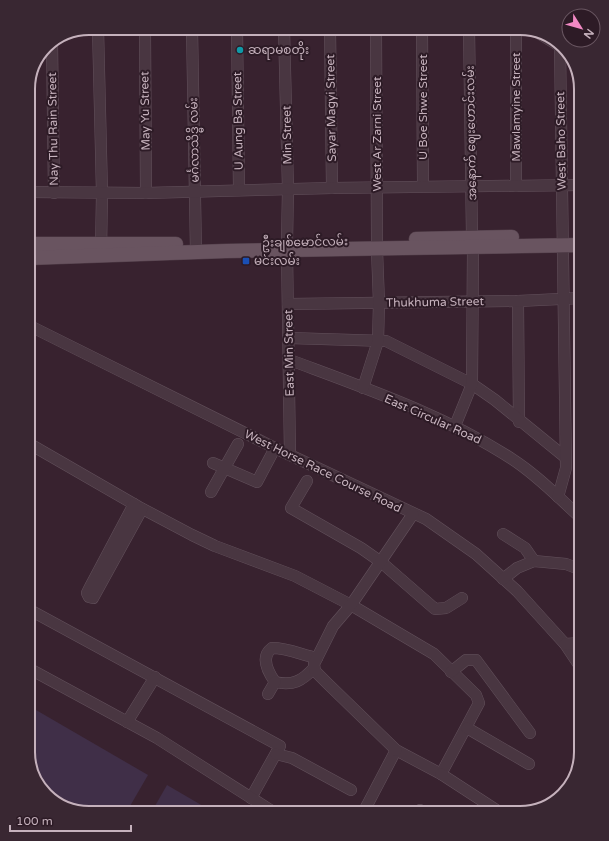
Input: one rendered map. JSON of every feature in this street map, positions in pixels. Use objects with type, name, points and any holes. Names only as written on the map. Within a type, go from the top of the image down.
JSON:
[{"type":"main road","name":"ဦးချစ်မောင်လမ်း","points":[[35,245],[101,251],[473,243],[562,240],[574,237]]},
{"type":"main road","name":"ဦးချစ်မောင်လမ်း","points":[[562,240],[574,243]]},
{"type":"main road","points":[[35,257],[101,251]]},
{"type":"street","points":[[98,35],[102,193],[101,251]]},
{"type":"street","name":"May Yu Street","points":[[145,35],[146,193]]},
{"type":"street","name":"မင်္ဂလာသိဒ္ဓိ လမ်း","points":[[192,35],[196,248]]},
{"type":"street","name":"U Aung Ba Street","points":[[237,35],[239,190]]},
{"type":"street","name":"Min Street","points":[[284,35],[288,189],[287,247]]},
{"type":"street","name":"Sayar Magyi Street","points":[[330,35],[332,188]]},
{"type":"street","name":"West Ar Zarni Street","points":[[363,388],[378,341],[379,303],[377,245],[376,35]]},
{"type":"street","name":"U Boe Shwe Street","points":[[422,35],[424,186]]},
{"type":"street","name":"အနောက် ဈေးဟောင်းလမ်း","points":[[469,35],[474,301],[472,384]]},
{"type":"street","name":"Mawlamyine Street","points":[[516,35],[516,186]]},
{"type":"street","name":"Nay Thu Rain Street","points":[[52,50],[54,193]]},
{"type":"street","name":"West Baho Street","points":[[558,497],[566,468],[562,298],[561,53]]},
{"type":"street","points":[[35,192],[146,193],[424,186],[472,187],[574,185]]},
{"type":"street","name":"East Min Street","points":[[287,247],[290,360],[290,455]]},
{"type":"street","name":"Thukhuma Street","points":[[288,304],[518,301],[574,298]]},
{"type":"street","points":[[518,301],[519,422]]},
{"type":"street","name":"West Horse Race Course Road","points":[[35,328],[275,448],[426,519],[476,554],[516,591],[565,644],[574,658]]},
{"type":"street","points":[[289,338],[386,341],[472,384],[495,400],[519,422],[565,457]]},
{"type":"street","name":"East Circular Road","points":[[290,360],[455,426],[513,460],[574,512]]},
{"type":"street","points":[[455,426],[472,384]]},
{"type":"street","points":[[211,492],[238,444]]},
{"type":"street","points":[[35,447],[138,506],[215,546],[295,576],[351,605],[434,654],[476,695],[479,703],[467,728],[441,774]]},
{"type":"street","points":[[213,463],[257,482],[275,448]]},
{"type":"street","points":[[307,481],[291,508],[361,548],[381,562],[435,609],[446,608],[462,598]]},
{"type":"street","points":[[138,506],[93,598],[89,597],[87,593],[91,585],[138,506]]},
{"type":"street","points":[[413,514],[351,605],[333,626],[316,663],[315,671],[396,750],[441,774],[490,806]]},
{"type":"street","points":[[503,534],[525,548],[534,560]]},
{"type":"street","points":[[503,579],[517,568],[534,560],[566,564],[574,568]]},
{"type":"street","points":[[35,613],[280,746],[251,798]]},
{"type":"street","points":[[565,644],[574,643]]},
{"type":"street","points":[[272,648],[286,649],[316,663],[296,683],[285,685],[275,682],[266,667],[266,656],[272,648]]},
{"type":"street","points":[[451,672],[466,660],[476,660],[530,733]]},
{"type":"street","points":[[35,672],[157,738],[264,806]]},
{"type":"street","points":[[128,722],[154,677]]},
{"type":"street","points":[[268,694],[275,682]]},
{"type":"street","points":[[467,728],[529,764]]},
{"type":"street","points":[[367,806],[396,750]]},
{"type":"street","points":[[276,754],[292,758],[351,790]]},
{"type":"shaded area","points":[[36,710],[148,775],[130,806],[85,806],[68,802],[56,795],[42,779],[35,759]]},
{"type":"shaded area","points":[[167,785],[203,806],[155,806]]},
{"type":"place","name":"ဆရာမစတိုး","points":[[240,50]]},
{"type":"place","name":"မင်းလမ်း","points":[[246,261]]}]
